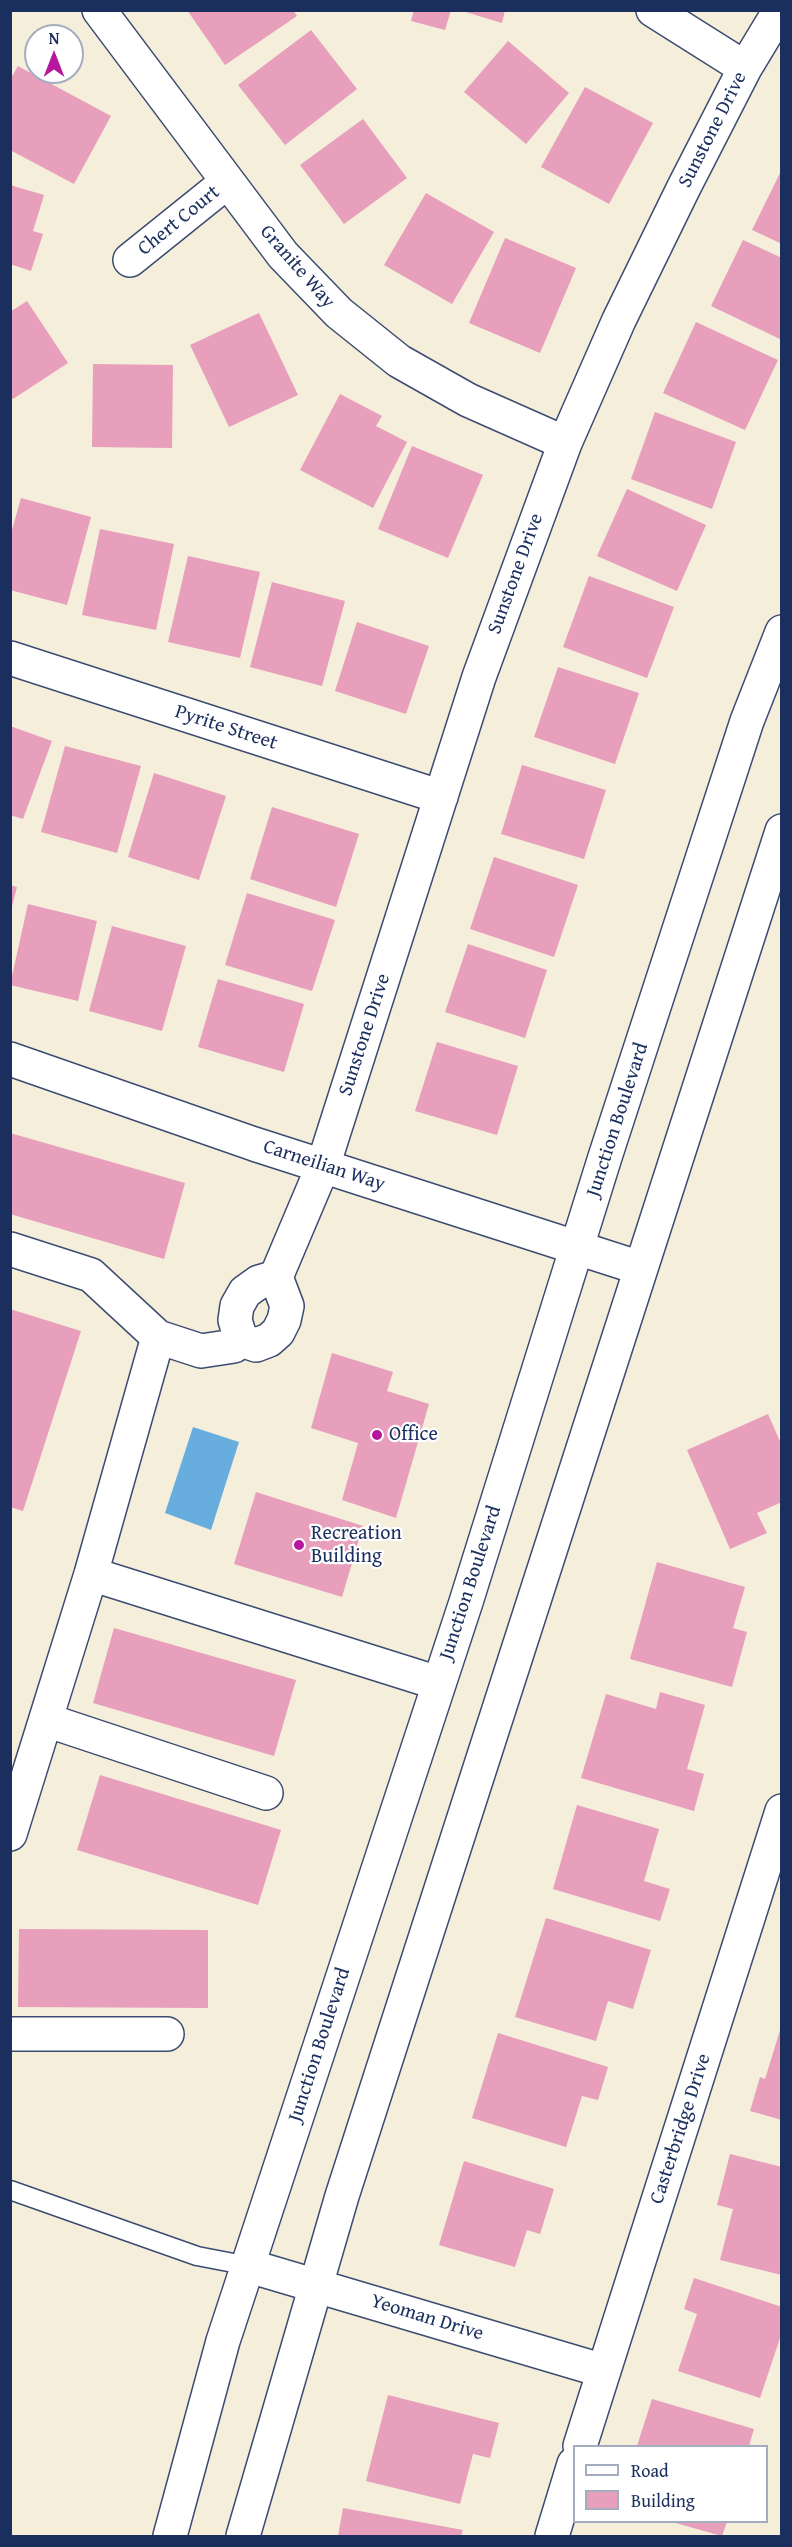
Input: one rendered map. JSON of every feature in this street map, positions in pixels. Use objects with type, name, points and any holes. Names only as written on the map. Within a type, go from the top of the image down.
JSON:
[{"type":"street","name":"Granite Way","points":[[99,10],[283,255],[339,314],[399,361],[468,400],[565,443]]},
{"type":"street","points":[[653,10],[745,68]]},
{"type":"street","name":"Sunstone Drive","points":[[276,1277],[323,1166],[479,677],[565,443],[619,320],[745,68],[780,10]]},
{"type":"street","name":"Chert Court","points":[[130,260],[227,182]]},
{"type":"street","name":"Junction Boulevard","points":[[170,2536],[223,2341],[438,1683],[747,720],[782,632]]},
{"type":"street","name":"Pyrite Street","points":[[10,658],[441,797]]},
{"type":"street","points":[[243,2536],[315,2285],[782,831]]},
{"type":"street","name":"Carneilian Way","points":[[10,1059],[323,1166],[640,1268]]},
{"type":"street","points":[[10,1249],[91,1275],[158,1337],[201,1351],[234,1346],[241,1340]]},
{"type":"street","points":[[276,1277],[287,1306],[278,1332],[269,1340],[256,1345],[241,1340],[235,1320],[237,1306],[245,1292],[259,1282],[276,1277]]},
{"type":"street","points":[[12,1825],[91,1574],[158,1337]]},
{"type":"street","points":[[91,1574],[438,1683]]},
{"type":"street","points":[[46,1720],[266,1792]]},
{"type":"street","name":"Casterbridge Drive","points":[[580,2445],[782,1811]]},
{"type":"street","points":[[10,2034],[167,2034]]},
{"type":"street","name":"Yeoman Drive","points":[[249,2266],[604,2371]]},
{"type":"street","points":[[552,2536],[573,2467]]},
{"type":"lane","points":[[10,2190],[197,2256],[249,2266]]},
{"type":"water","points":[[193,1427],[239,1442],[211,1530],[165,1513]]},
{"type":"building","points":[[187,10],[293,10],[297,16],[225,65]]},
{"type":"building","points":[[414,10],[451,10],[445,30],[411,21]]},
{"type":"building","points":[[459,10],[505,10],[502,23]]},
{"type":"building","points":[[311,30],[357,89],[285,145],[238,85]]},
{"type":"building","points":[[508,41],[569,93],[526,144],[464,92]]},
{"type":"building","points":[[18,66],[24,69],[24,84],[51,84],[111,116],[74,184],[10,150],[10,80]]},
{"type":"building","points":[[585,87],[653,123],[609,204],[541,167]]},
{"type":"building","points":[[363,119],[407,178],[344,224],[300,165]]},
{"type":"building","points":[[782,169],[782,244],[752,230]]},
{"type":"building","points":[[10,185],[44,195],[33,231],[43,234],[31,271],[10,264]]},
{"type":"building","points":[[426,193],[494,232],[452,304],[384,265]]},
{"type":"building","points":[[505,238],[576,268],[540,353],[469,323]]},
{"type":"building","points":[[743,240],[782,258],[782,340],[711,306]]},
{"type":"building","points":[[27,301],[68,363],[13,399],[10,395],[10,312]]},
{"type":"building","points":[[259,313],[298,395],[229,427],[190,345]]},
{"type":"building","points":[[696,322],[778,360],[745,430],[663,393]]},
{"type":"building","points":[[93,364],[173,365],[172,448],[92,447]]},
{"type":"building","points":[[340,394],[382,416],[376,426],[407,442],[373,508],[300,470]]},
{"type":"building","points":[[655,412],[736,442],[712,509],[631,479]]},
{"type":"building","points":[[412,446],[483,475],[448,558],[378,529]]},
{"type":"building","points":[[627,489],[706,525],[677,591],[597,556]]},
{"type":"building","points":[[21,498],[91,517],[67,605],[10,590],[10,537]]},
{"type":"building","points":[[100,529],[174,544],[156,630],[82,615]]},
{"type":"building","points":[[188,556],[260,572],[240,658],[168,642]]},
{"type":"building","points":[[589,576],[674,607],[647,678],[563,647]]},
{"type":"building","points":[[272,582],[345,601],[322,686],[250,667]]},
{"type":"building","points":[[357,622],[429,646],[406,714],[335,691]]},
{"type":"building","points":[[558,667],[639,693],[615,764],[534,737]]},
{"type":"building","points":[[10,726],[52,741],[23,819],[10,815]]},
{"type":"building","points":[[65,746],[141,766],[117,853],[41,832]]},
{"type":"building","points":[[522,765],[606,790],[584,859],[501,834]]},
{"type":"building","points":[[154,773],[226,796],[199,880],[128,857]]},
{"type":"building","points":[[272,807],[359,834],[336,907],[250,879]]},
{"type":"building","points":[[494,857],[578,885],[554,957],[470,929]]},
{"type":"building","points":[[10,885],[17,887],[11,910],[10,910]]},
{"type":"building","points":[[247,893],[335,920],[312,991],[225,965]]},
{"type":"building","points":[[28,904],[97,921],[78,1001],[10,985]]},
{"type":"building","points":[[112,926],[186,946],[162,1031],[89,1011]]},
{"type":"building","points":[[468,944],[547,970],[525,1038],[445,1012]]},
{"type":"building","points":[[218,979],[304,1004],[284,1072],[198,1047]]},
{"type":"building","points":[[437,1042],[518,1066],[497,1135],[415,1111]]},
{"type":"building","points":[[10,1133],[185,1183],[164,1259],[10,1214]]},
{"type":"building","points":[[10,1309],[81,1331],[23,1511],[10,1507]]},
{"type":"building","name":"Office","points":[[332,1353],[393,1372],[387,1391],[429,1404],[396,1518],[342,1500],[358,1443],[311,1428]]},
{"type":"building","points":[[768,1414],[782,1446],[782,1502],[757,1513],[767,1533],[730,1549],[687,1450]]},
{"type":"building","name":"Recreation Building","points":[[256,1492],[363,1526],[342,1597],[234,1564]]},
{"type":"building","points":[[657,1562],[745,1587],[733,1628],[747,1632],[732,1687],[630,1659]]},
{"type":"building","points":[[114,1628],[296,1680],[274,1756],[93,1703]]},
{"type":"building","points":[[660,1692],[705,1705],[687,1769],[704,1774],[694,1811],[581,1778],[606,1694],[656,1709]]},
{"type":"building","points":[[100,1775],[281,1830],[258,1905],[77,1850]]},
{"type":"building","points":[[577,1805],[659,1829],[644,1881],[670,1889],[660,1921],[553,1889]]},
{"type":"building","points":[[546,1918],[651,1950],[633,2009],[608,2001],[596,2041],[515,2017]]},
{"type":"building","points":[[19,1929],[208,1930],[208,2008],[18,2007]]},
{"type":"building","points":[[781,2027],[782,2120],[750,2111],[760,2077],[765,2079]]},
{"type":"building","points":[[498,2033],[608,2067],[598,2100],[582,2096],[566,2147],[472,2118]]},
{"type":"building","points":[[730,2154],[782,2167],[782,2275],[720,2260],[733,2209],[717,2205]]},
{"type":"building","points":[[464,2161],[554,2189],[540,2234],[527,2230],[515,2267],[439,2245]]},
{"type":"building","points":[[694,2278],[782,2307],[782,2332],[760,2398],[678,2371],[697,2314],[684,2309]]},
{"type":"building","points":[[388,2395],[499,2423],[490,2458],[473,2454],[460,2504],[366,2481]]},
{"type":"building","points":[[652,2399],[754,2429],[749,2445],[637,2445]]},
{"type":"building","points":[[343,2508],[463,2530],[461,2536],[338,2536]]},
{"type":"building","points":[[676,2523],[727,2523],[722,2536]]},
{"type":"place","name":"Office","points":[[377,1435]]},
{"type":"place","name":"Recreation Building","points":[[299,1545]]}]
